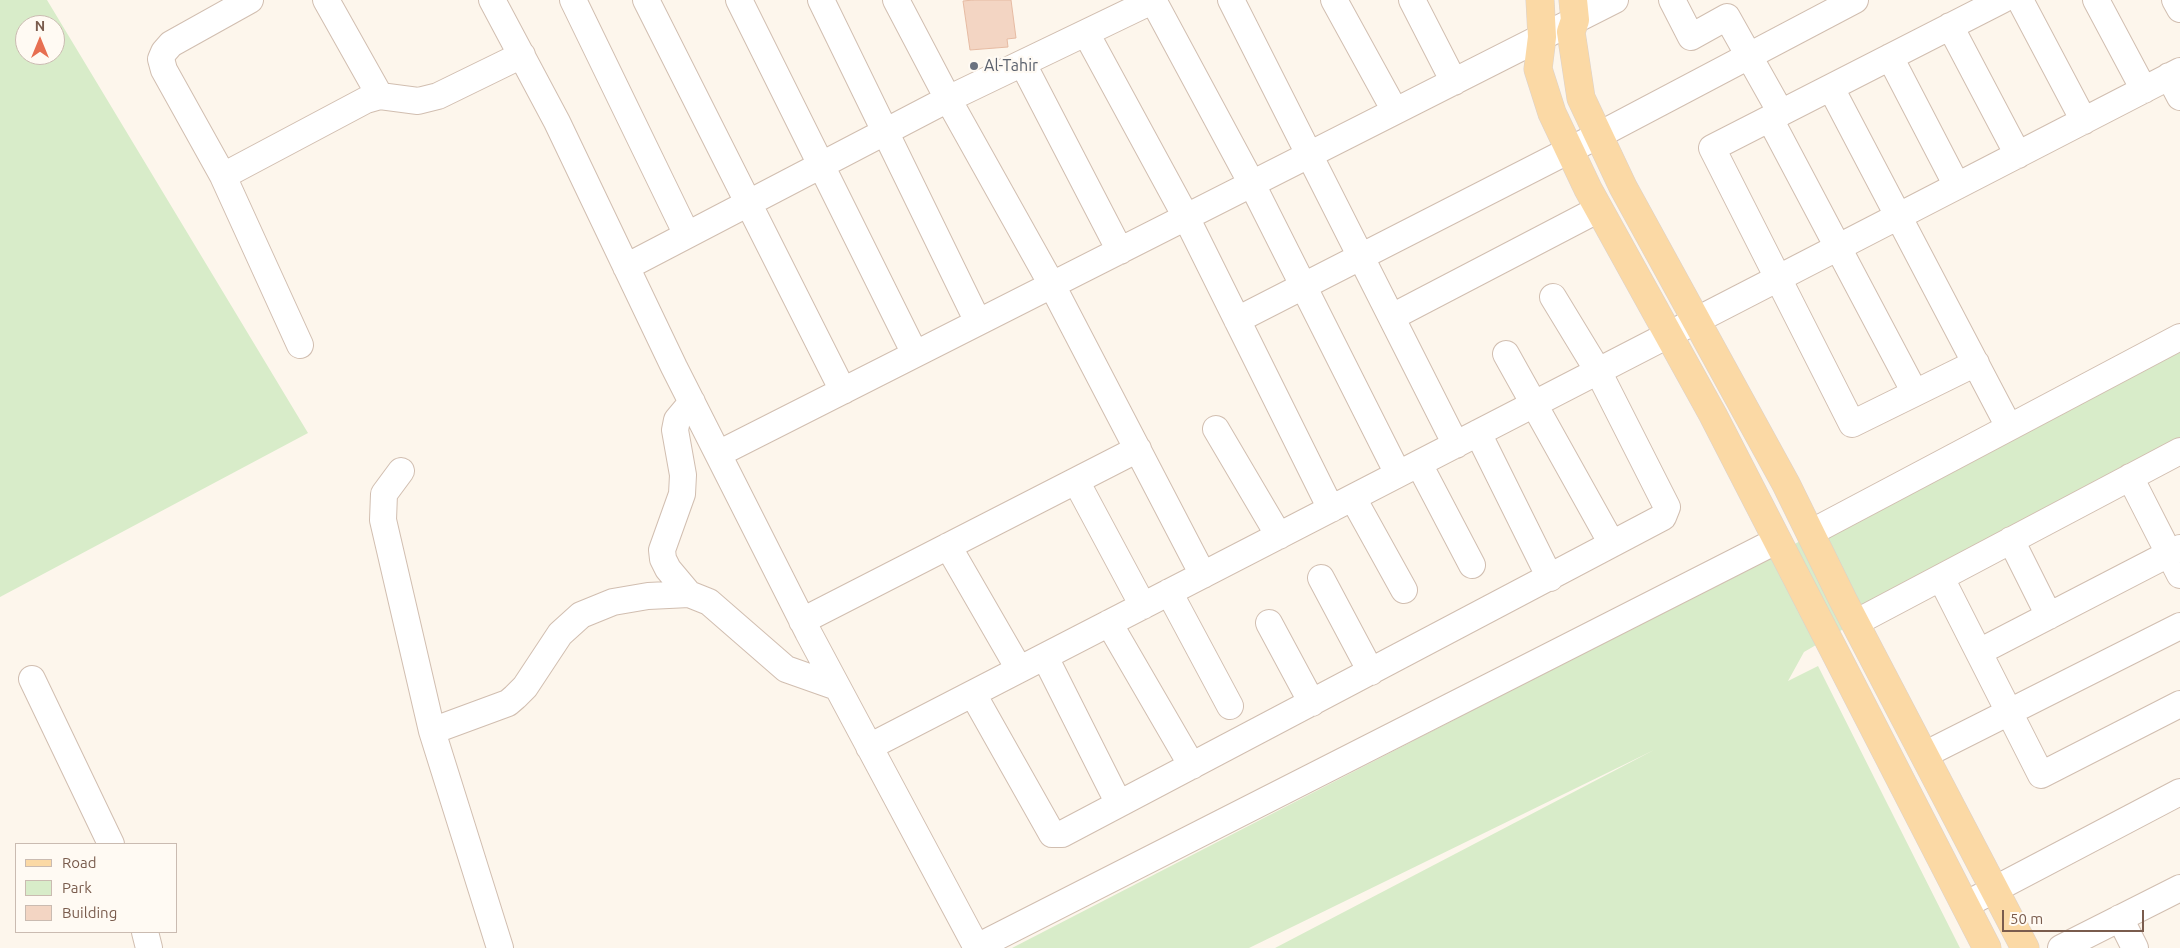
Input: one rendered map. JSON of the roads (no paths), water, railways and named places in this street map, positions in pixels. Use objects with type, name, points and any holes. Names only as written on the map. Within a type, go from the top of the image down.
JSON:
[{"type":"main road","points":[[1540,0],[1542,37],[1538,69],[1552,113],[1599,209],[1713,415],[1776,541],[1987,948]]},
{"type":"main road","points":[[1574,10],[1571,32],[1581,98],[1623,187],[1786,484],[1855,623],[2025,948]]},
{"type":"street","points":[[250,0],[171,44],[164,52],[161,60],[164,70],[223,176],[300,345]]},
{"type":"street","points":[[326,0],[380,96]]},
{"type":"street","points":[[492,0],[557,122],[692,402],[802,621],[977,947],[1776,541]]},
{"type":"street","points":[[573,0],[688,235]]},
{"type":"street","points":[[646,0],[843,391]]},
{"type":"street","points":[[739,0],[915,354]]},
{"type":"street","points":[[821,0],[978,322]]},
{"type":"street","points":[[896,0],[948,100],[1052,285],[1203,575]]},
{"type":"street","points":[[626,267],[948,100],[1153,0],[1252,184],[1304,286],[1409,469],[1472,565]]},
{"type":"street","points":[[1231,0],[1456,445]]},
{"type":"street","points":[[1334,0],[1395,111]]},
{"type":"street","points":[[1412,0],[1454,82]]},
{"type":"street","points":[[718,454],[1542,37],[1574,10],[1615,0]]},
{"type":"street","points":[[1672,0],[1691,37],[1727,17],[1749,56],[1775,116],[1838,248],[1915,393]]},
{"type":"street","points":[[1237,320],[1570,150],[1855,0]]},
{"type":"street","points":[[1976,363],[1852,424],[1712,148],[2002,0]]},
{"type":"street","points":[[2020,0],[2084,121]]},
{"type":"street","points":[[2096,0],[2144,90]]},
{"type":"street","points":[[2176,0],[2180,9]]},
{"type":"street","points":[[1950,26],[2018,155]]},
{"type":"street","points":[[1086,33],[1186,217],[1237,320],[1342,503],[1404,590]]},
{"type":"street","points":[[223,176],[366,100],[380,96],[418,101],[438,96],[522,55]]},
{"type":"street","points":[[1890,57],[1958,186]]},
{"type":"street","points":[[1022,64],[1120,251]]},
{"type":"street","points":[[869,747],[2144,90],[2176,82]]},
{"type":"street","points":[[1830,88],[2009,427]]},
{"type":"street","points":[[1392,317],[1599,209]]},
{"type":"street","points":[[973,694],[1052,834],[1062,834],[1663,517],[1667,507],[1598,371],[1553,297]]},
{"type":"street","points":[[1810,533],[2180,337]]},
{"type":"street","points":[[1506,354],[1612,544]]},
{"type":"street","points":[[689,594],[668,569],[663,559],[662,550],[682,494],[682,475],[675,430],[677,420],[692,402]]},
{"type":"street","points":[[1216,428],[1279,536]]},
{"type":"street","points":[[1478,433],[1550,578]]},
{"type":"street","points":[[802,621],[1138,449]]},
{"type":"street","points":[[1855,623],[2180,450]]},
{"type":"street","points":[[401,471],[384,494],[383,520],[432,730],[500,948]]},
{"type":"street","points":[[1979,652],[2049,616],[2176,559],[2130,477]]},
{"type":"street","points":[[1076,480],[1143,606]]},
{"type":"street","points":[[2011,540],[2049,616]]},
{"type":"street","points":[[948,546],[1019,670]]},
{"type":"street","points":[[1321,578],[1371,672]]},
{"type":"street","points":[[1941,578],[2041,775],[2180,704]]},
{"type":"street","points":[[1169,592],[1230,706]]},
{"type":"street","points":[[432,730],[508,704],[516,698],[560,634],[582,615],[613,602],[648,596],[689,594],[709,602],[786,668],[837,687]]},
{"type":"street","points":[[1109,623],[1192,766]]},
{"type":"street","points":[[1269,624],[1312,703]]},
{"type":"street","points":[[1924,755],[2180,626]]},
{"type":"street","points":[[1045,656],[1119,804]]},
{"type":"street","points":[[32,679],[112,843]]},
{"type":"street","points":[[1965,905],[2180,792]]},
{"type":"street","points":[[2061,948],[2180,888]]},
{"type":"street","points":[[2120,918],[2135,948]]},
{"type":"street","points":[[145,933],[149,948]]},
{"type":"place","name":"Al-Tahir","points":[[974,66]]}]
